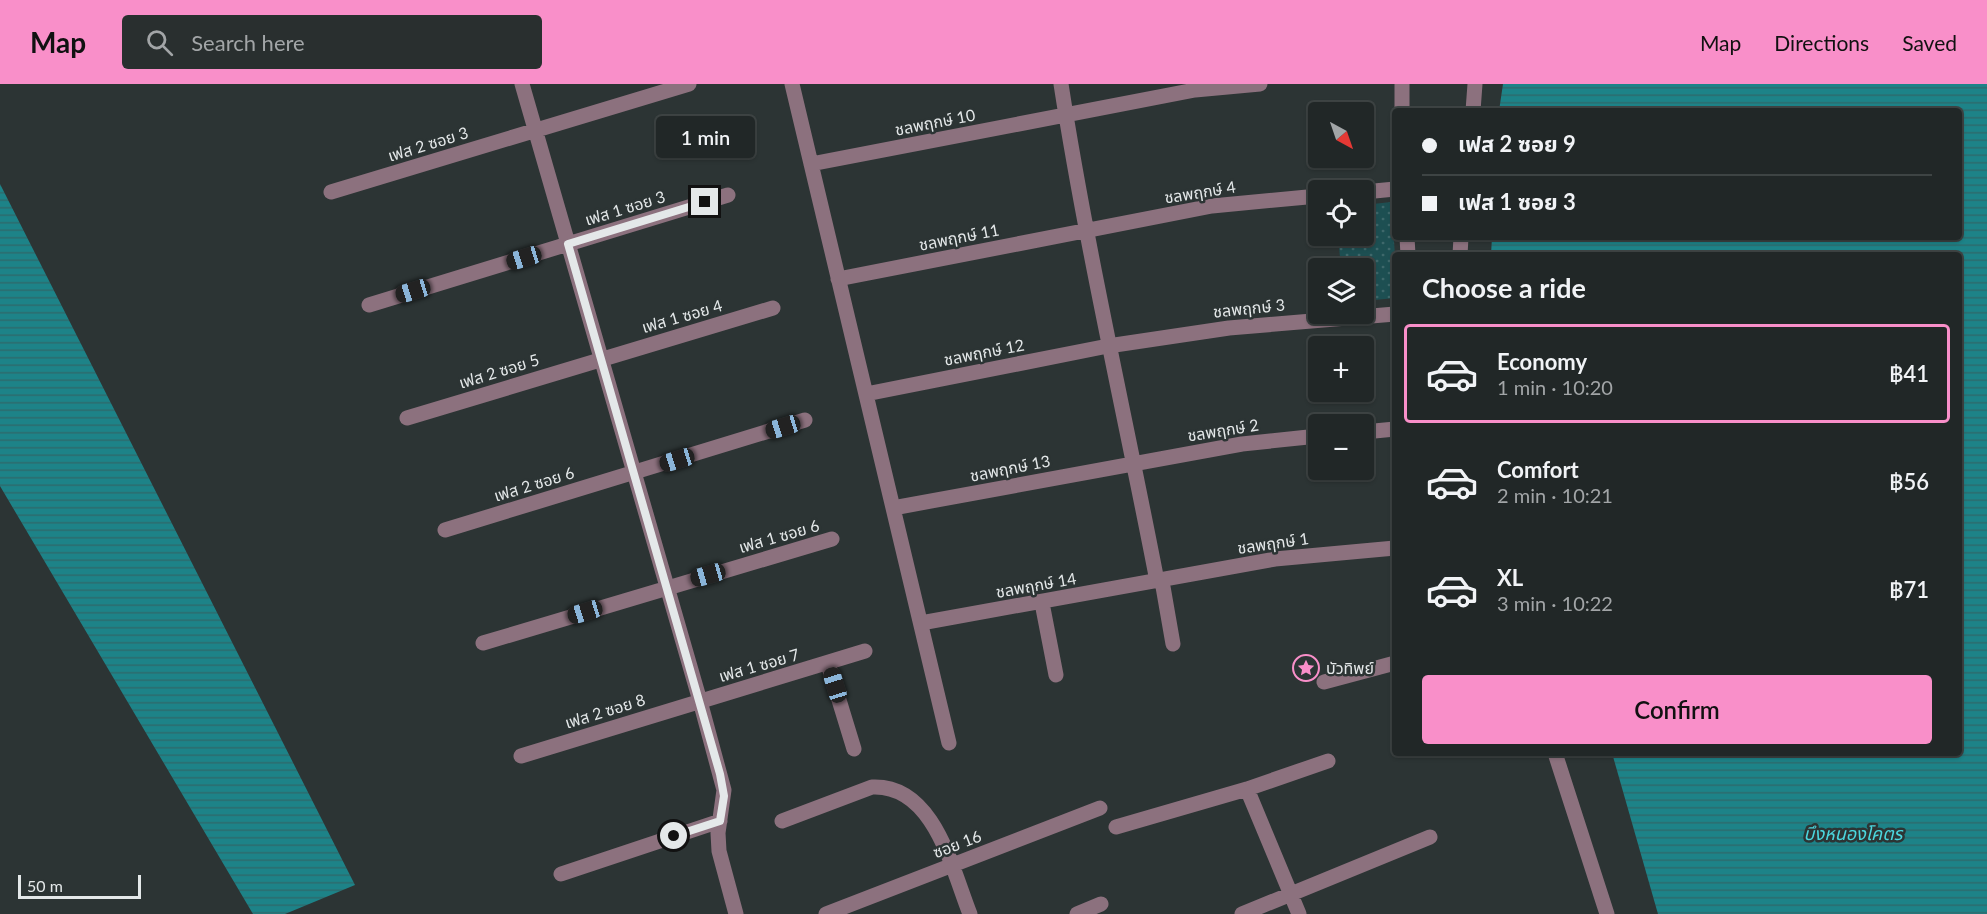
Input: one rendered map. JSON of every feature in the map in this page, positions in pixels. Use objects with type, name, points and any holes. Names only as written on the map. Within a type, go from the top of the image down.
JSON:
[{"type":"street","points":[[522,84],[724,790],[719,851],[736,914]]},
{"type":"street","name":"เฟส 2 ซอย 3","points":[[331,192],[689,84]]},
{"type":"street","points":[[792,84],[949,743]]},
{"type":"street","points":[[1062,84],[1108,346],[1173,644]]},
{"type":"street","name":"ชลพฤกษ์ 10","points":[[811,164],[1195,90],[1260,84]]},
{"type":"street","points":[[1402,84],[1402,108]]},
{"type":"street","points":[[1473,108],[1475,84]]},
{"type":"street","points":[[1374,191],[1392,189]]},
{"type":"street","name":"เฟส 1 ซอย 3","points":[[369,305],[728,195]]},
{"type":"street","name":"ชลพฤกษ์ 4","points":[[1087,231],[1212,206],[1308,197]]},
{"type":"street","name":"ชลพฤกษ์ 11","points":[[838,279],[1087,231]]},
{"type":"street","name":"เฟส 1 ซอย 4","points":[[601,358],[773,308]]},
{"type":"street","name":"ชลพฤกษ์ 3","points":[[1108,346],[1229,327],[1392,314]]},
{"type":"street","name":"ชลพฤกษ์ 12","points":[[866,394],[1108,346]]},
{"type":"street","name":"เฟส 2 ซอย 5","points":[[407,418],[601,358]]},
{"type":"street","name":"เฟส 2 ซอย 6","points":[[445,531],[805,420]]},
{"type":"street","points":[[1374,431],[1392,429]]},
{"type":"street","name":"ชลพฤกษ์ 2","points":[[1134,463],[1242,444],[1308,437]]},
{"type":"street","name":"ชลพฤกษ์ 13","points":[[893,508],[1134,463]]},
{"type":"street","name":"เฟส 1 ซอย 6","points":[[483,643],[832,539]]},
{"type":"street","name":"ชลพฤกษ์ 1","points":[[1160,581],[1275,559],[1392,548]]},
{"type":"street","name":"ชลพฤกษ์ 14","points":[[921,623],[1160,581]]},
{"type":"street","points":[[1042,603],[1056,675]]},
{"type":"street","name":"เฟส 1 ซอย 7","points":[[700,701],[865,651]]},
{"type":"street","points":[[828,664],[854,749]]},
{"type":"street","points":[[1324,682],[1392,664]]},
{"type":"street","name":"เฟส 2 ซอย 8","points":[[521,756],[700,701]]},
{"type":"street","points":[[1556,756],[1607,914]]},
{"type":"street","points":[[1116,826],[1247,789],[1328,761]]},
{"type":"street","points":[[782,821],[872,787],[884,787],[897,791],[918,805],[938,833],[970,914]]},
{"type":"street","points":[[1247,789],[1299,914]]},
{"type":"street","name":"ซอย 16","points":[[826,914],[1100,808]]},
{"type":"street","points":[[561,874],[720,821]]},
{"type":"street","points":[[1242,914],[1430,837]]},
{"type":"street","points":[[1077,914],[1101,904]]},
{"type":"shaded area","points":[[1391,202],[1392,240],[1394,240],[1395,252],[1392,252],[1392,298],[1374,300],[1374,258],[1340,258],[1339,246],[1374,246],[1374,204]]},
{"type":"water","name":"บึงหนองโคตร","points":[[1503,84],[1987,84],[1987,914],[1658,914],[1613,756],[1962,756],[1962,252],[1491,252],[1492,240],[1962,240],[1962,108],[1499,108]]},
{"type":"water","points":[[0,184],[355,885],[285,914],[253,914],[0,486]]},
{"type":"place","name":"บัวทิพย์","points":[[1306,668]]},
{"type":"route","points":[[674,836],[720,821],[724,790],[568,244],[705,202]]}]
